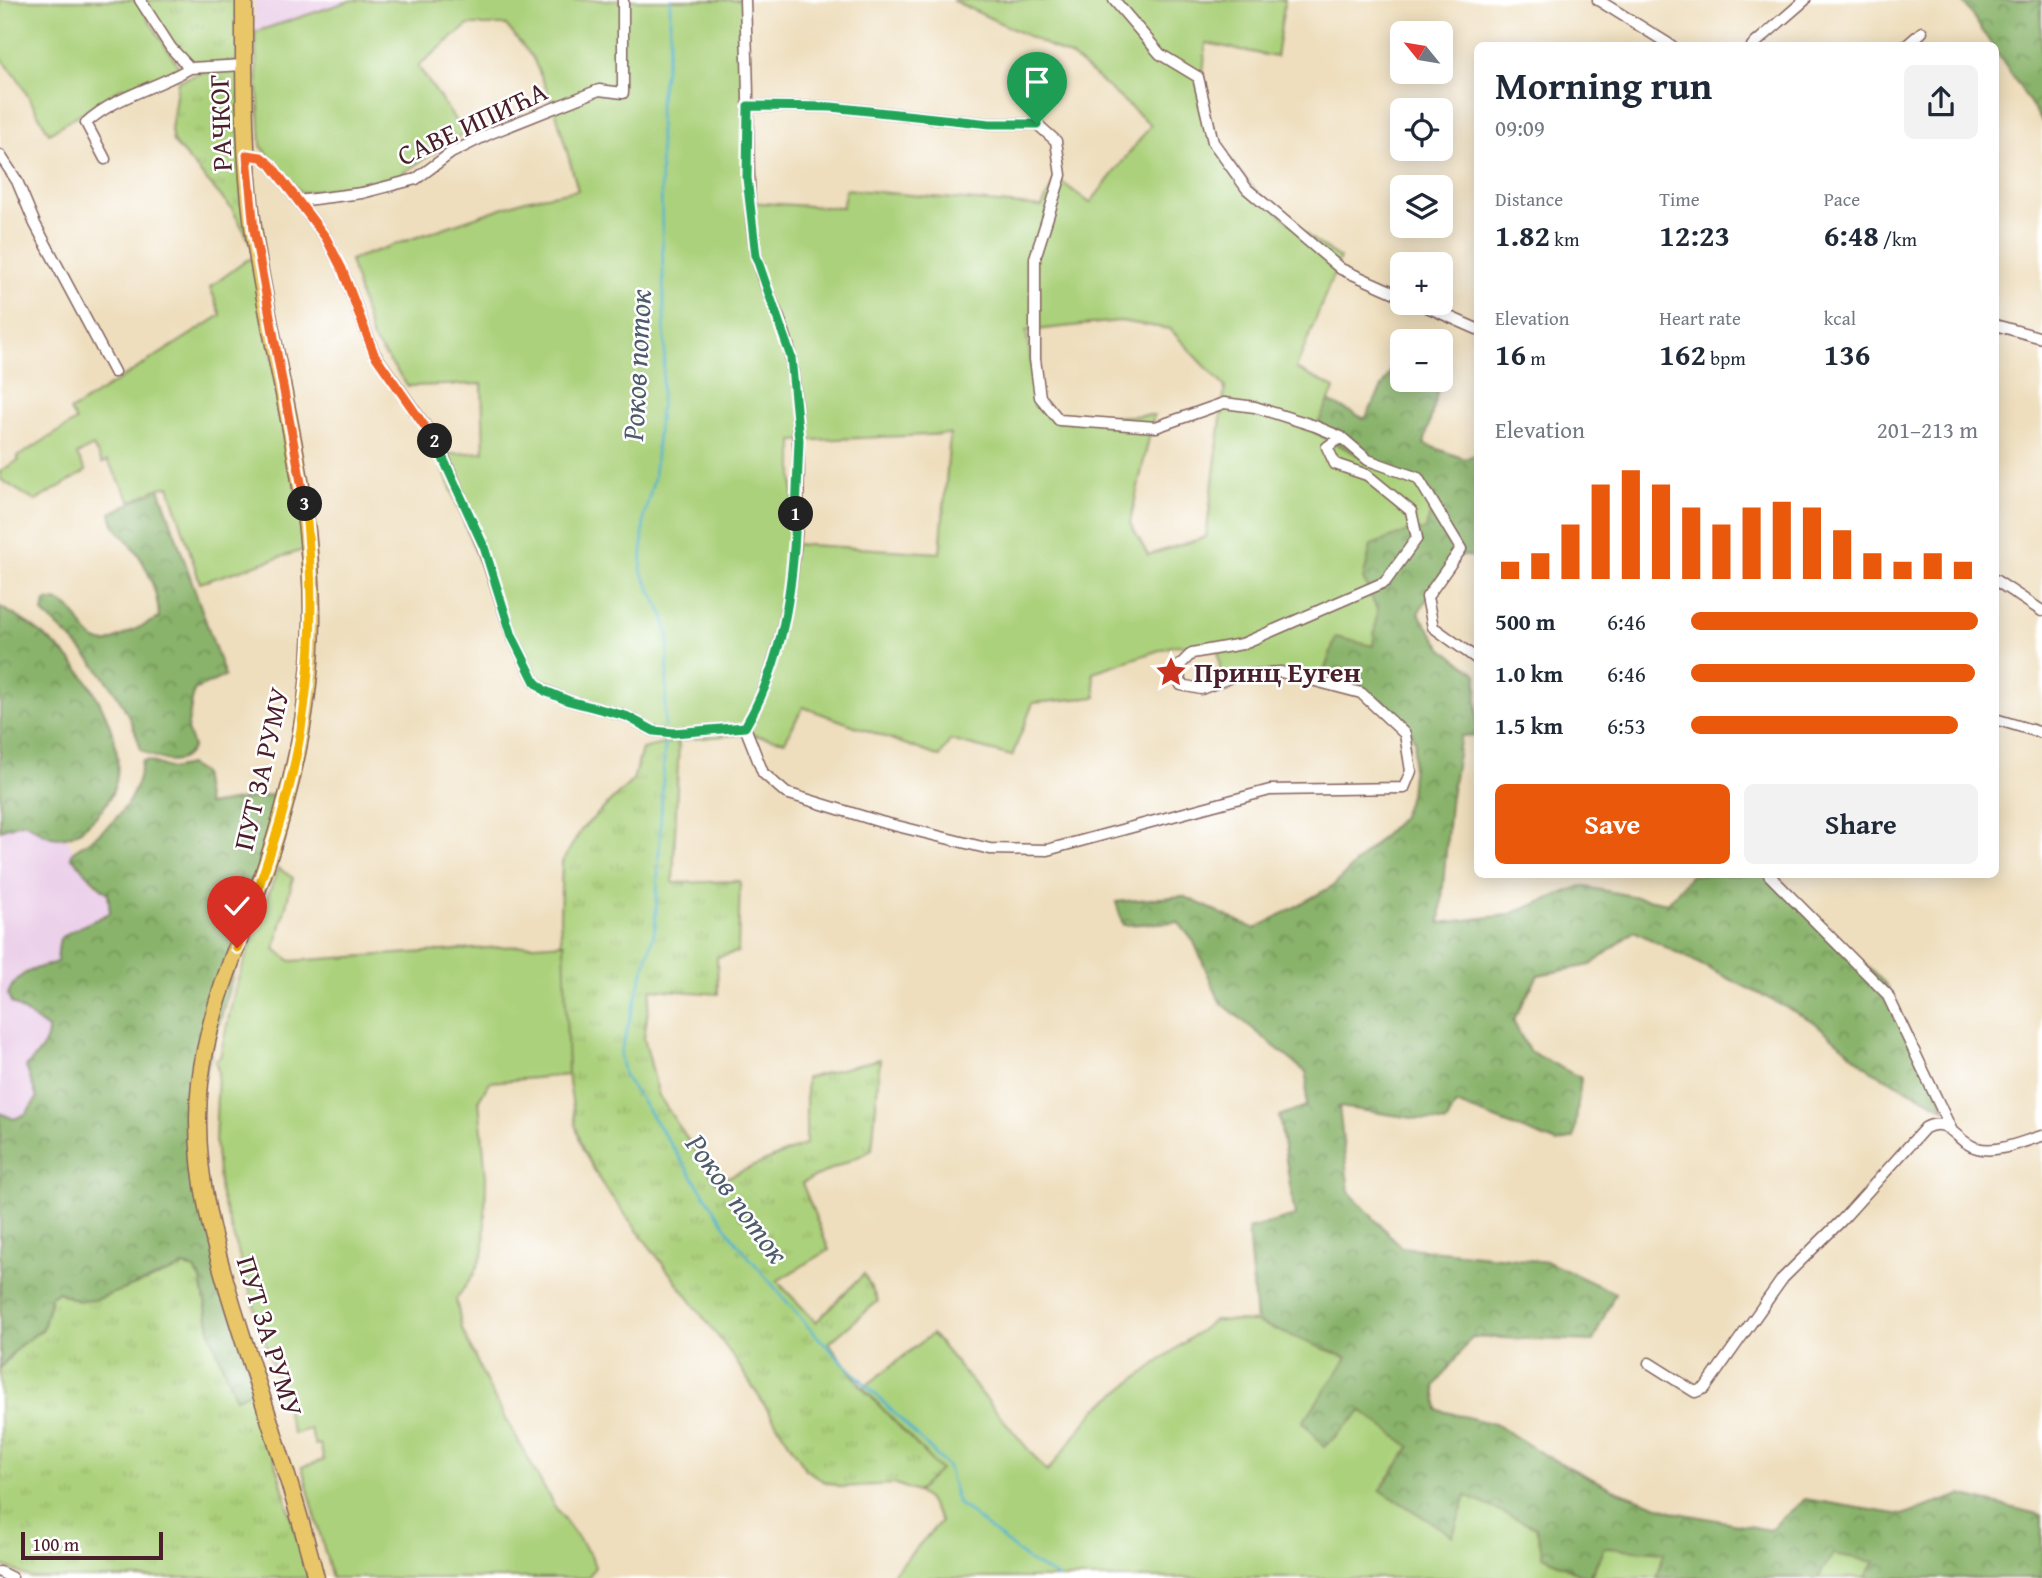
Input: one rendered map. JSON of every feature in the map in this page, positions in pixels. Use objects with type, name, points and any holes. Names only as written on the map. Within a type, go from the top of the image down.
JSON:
[{"type":"main road","name":"РАЧКОГ","points":[[244,0],[247,155],[256,243]]},
{"type":"main road","name":"ПУТ ЗА РУМУ","points":[[256,243],[303,487],[311,567],[310,649],[302,722],[283,814],[207,1042],[198,1105],[198,1151],[206,1209],[221,1269],[316,1578]]},
{"type":"street","points":[[140,0],[171,48],[190,68]]},
{"type":"street","name":"САВЕ ИПИЋА","points":[[298,201],[362,193],[416,179],[451,153],[491,133],[599,90],[623,93],[623,0]]},
{"type":"street","points":[[746,0],[747,178],[756,256],[791,357],[799,440],[792,592],[783,632],[761,695],[745,727],[762,773],[786,793],[881,822],[990,849],[1047,850],[1270,790],[1404,788],[1411,771],[1405,734],[1361,693],[1281,672],[1234,676],[1201,689],[1181,685],[1178,667],[1192,653],[1242,644],[1385,582],[1417,538],[1412,511],[1367,475],[1335,464],[1327,447],[1341,437]]},
{"type":"street","points":[[1114,0],[1160,54],[1198,76],[1213,142],[1247,189],[1341,269],[1390,291]]},
{"type":"street","points":[[1598,0],[1666,42]]},
{"type":"street","points":[[1757,42],[1805,0]]},
{"type":"street","points":[[1911,42],[1922,32]]},
{"type":"street","points":[[105,159],[86,123],[128,97],[166,82],[190,68],[244,65]]},
{"type":"street","points":[[748,106],[831,107],[990,124],[1037,124],[1056,141],[1061,175],[1035,257],[1035,359],[1040,397],[1059,419],[1156,427],[1224,403],[1255,407],[1341,437],[1368,460],[1418,478],[1461,549],[1427,597],[1433,627],[1474,657]]},
{"type":"street","points":[[0,155],[17,181],[35,224],[114,372]]},
{"type":"street","points":[[247,155],[261,157],[271,165],[326,238],[342,269],[374,354],[438,444],[484,547],[512,636],[535,682],[545,691],[569,701],[626,716],[654,731],[674,733],[745,727]]},
{"type":"street","points":[[1446,315],[1474,327]]},
{"type":"street","points":[[1999,326],[2042,338]]},
{"type":"street","points":[[1999,584],[2008,592],[2042,611]]},
{"type":"street","points":[[1999,720],[2042,733]]},
{"type":"street","points":[[1772,878],[1887,994],[1951,1129],[1965,1143],[1990,1150],[2042,1136]]},
{"type":"street","points":[[1649,1363],[1695,1392],[1705,1388],[1783,1278],[1876,1184],[1914,1139],[1934,1123],[1951,1129]]},
{"type":"street","points":[[0,1572],[12,1578]]},
{"type":"shaded area","points":[[255,0],[352,0],[255,32]]},
{"type":"shaded area","points":[[24,822],[50,837],[67,837],[73,851],[71,858],[84,867],[94,884],[108,893],[110,913],[60,938],[57,962],[23,972],[11,1002],[40,1021],[48,1029],[49,1037],[26,1067],[37,1098],[26,1114],[14,1119],[0,1113],[0,830]]},
{"type":"green space","points":[[0,0],[136,0],[181,70],[133,90],[123,87],[49,133],[17,77],[0,57]]},
{"type":"green space","points":[[145,0],[239,0],[240,61],[188,67]]},
{"type":"green space","points":[[352,0],[743,0],[746,202],[842,208],[846,189],[1042,207],[1056,178],[1090,203],[1151,125],[1074,58],[952,0],[1285,0],[1276,57],[1206,43],[1203,102],[1214,132],[1242,175],[1298,229],[1340,258],[1296,369],[1335,388],[1314,432],[1436,496],[1425,530],[1409,531],[1371,545],[1363,579],[1377,610],[1373,646],[1336,637],[1321,680],[1271,672],[1221,678],[1218,649],[1175,645],[1093,672],[1096,697],[1033,703],[1012,756],[950,740],[940,757],[803,707],[785,741],[747,734],[679,740],[583,707],[533,680],[500,616],[438,455],[484,452],[482,384],[408,386],[372,338],[350,260],[525,200],[578,190],[554,106],[533,58],[506,25],[468,25],[418,66],[464,133],[395,178],[301,193],[261,146],[255,32]],"holes":[[[1119,321],[1170,329],[1225,387],[1206,537],[1148,555],[1130,523],[1154,415],[1054,419],[1039,402],[1026,331]],[[950,434],[940,553],[793,544],[793,441]]]},
{"type":"green space","points":[[1962,0],[2041,0],[2042,121],[1999,56],[1999,42],[1990,42]]},
{"type":"green space","points":[[241,71],[253,247],[232,209],[173,142],[171,130],[178,81],[204,72]]},
{"type":"green space","points":[[255,258],[306,549],[200,583],[169,486],[131,502],[108,461],[102,463],[93,446],[77,455],[86,471],[35,501],[0,479],[0,471],[19,460],[17,457],[76,421],[70,411],[221,315],[210,287],[247,260]]},
{"type":"green space","points":[[1390,373],[1390,392],[1437,392],[1424,444],[1465,459],[1474,455],[1474,557],[1457,555],[1418,613],[1443,649],[1474,672],[1474,735],[1461,736],[1450,803],[1440,923],[1508,915],[1581,886],[1668,903],[1689,878],[1769,878],[1887,985],[1946,1109],[1872,1071],[1813,1021],[1634,931],[1591,965],[1538,975],[1513,1021],[1529,1051],[1581,1078],[1574,1138],[1557,1143],[1456,1104],[1446,1123],[1339,1107],[1349,1192],[1401,1247],[1548,1262],[1615,1293],[1593,1341],[1472,1337],[1435,1386],[1438,1410],[1495,1424],[1548,1457],[1613,1489],[1674,1512],[1769,1530],[1805,1499],[1902,1515],[1961,1495],[2042,1515],[2042,1578],[1865,1578],[1875,1563],[1834,1554],[1818,1578],[1657,1578],[1663,1553],[1605,1548],[1588,1578],[1543,1556],[1466,1496],[1453,1536],[1380,1490],[1410,1447],[1324,1448],[1302,1422],[1347,1358],[1256,1322],[1248,1229],[1295,1216],[1279,1116],[1306,1106],[1307,1073],[1220,1002],[1194,942],[1178,922],[1123,925],[1116,902],[1183,896],[1255,929],[1333,886],[1401,818],[1410,795],[1415,740],[1384,702],[1321,680],[1336,637],[1373,645],[1377,610],[1363,579],[1371,544],[1409,531],[1425,530],[1313,432],[1328,401],[1365,419]]},
{"type":"green space","points":[[159,488],[225,676],[194,690],[187,730],[193,746],[183,758],[170,761],[141,750],[126,710],[115,692],[89,658],[43,613],[45,601],[66,605],[89,635],[107,643],[159,618],[154,589],[147,570],[117,528],[111,513]]},
{"type":"green space","points":[[0,607],[57,646],[91,686],[107,717],[116,750],[116,780],[103,809],[78,832],[68,836],[49,836],[24,822],[0,830]]},
{"type":"green space","points":[[679,740],[673,883],[740,881],[738,952],[717,957],[718,994],[651,989],[644,1038],[659,1096],[716,1182],[806,1144],[806,1078],[880,1059],[872,1150],[802,1183],[829,1250],[777,1281],[816,1322],[864,1274],[878,1301],[829,1343],[863,1388],[941,1470],[917,1492],[896,1484],[841,1487],[823,1481],[806,1469],[732,1355],[602,1184],[583,1150],[576,1127],[568,1075],[560,916],[562,862],[582,829],[633,780],[642,749]]},
{"type":"green space","points":[[147,760],[171,769],[189,765],[202,773],[207,805],[283,793],[191,1126],[254,1390],[236,1398],[211,1335],[201,1279],[195,1270],[186,1266],[95,1300],[78,1301],[58,1292],[51,1296],[43,1329],[19,1346],[0,1368],[0,1113],[14,1119],[26,1114],[37,1098],[26,1067],[44,1045],[48,1034],[48,1029],[11,1002],[8,994],[16,980],[22,976],[57,962],[59,941],[63,936],[110,913],[108,893],[71,857],[73,851],[119,815],[134,791],[142,761]]},
{"type":"green space","points":[[278,868],[293,878],[275,949],[291,961],[564,943],[568,1075],[490,1082],[479,1099],[486,1177],[484,1251],[473,1276],[456,1299],[462,1329],[489,1388],[553,1504],[591,1556],[595,1567],[588,1578],[332,1578],[302,1467],[324,1460],[320,1444],[315,1445],[310,1429],[293,1434],[220,1192],[215,1141],[218,1071],[215,1060],[220,1057],[235,988]]},
{"type":"green space","points":[[186,1266],[195,1270],[201,1279],[211,1335],[236,1398],[254,1390],[309,1578],[31,1578],[0,1564],[0,1368],[19,1346],[43,1329],[51,1296],[58,1292],[78,1301],[132,1286]]},
{"type":"green space","points":[[1214,1320],[1256,1322],[1347,1358],[1303,1422],[1324,1447],[1362,1411],[1410,1447],[1380,1490],[1453,1536],[1466,1496],[1536,1527],[1543,1556],[1588,1578],[889,1578],[941,1521],[927,1499],[917,1492],[940,1470],[863,1388],[932,1334],[1047,1472],[1096,1409]]},
{"type":"green space","points":[[1604,1548],[1664,1552],[1657,1578],[1590,1578]]},
{"type":"green space","points":[[1833,1554],[1875,1562],[1865,1578],[1818,1578]]},
{"type":"waterway","name":"Роков поток","points":[[664,727],[669,640],[664,616],[641,571],[644,516],[654,478],[665,352],[659,104],[670,41],[670,0]]},
{"type":"waterway","name":"Роков поток","points":[[665,740],[655,929],[620,1055],[624,1075],[737,1243],[811,1330],[948,1467],[957,1502],[1029,1561],[1059,1578]]},
{"type":"place","name":"Принц Еуген","points":[[1171,672]]},
{"type":"route","points":[[237,948],[290,787],[307,685],[312,622],[311,567],[303,487],[254,230],[247,155],[261,157],[271,165],[326,238],[342,269],[374,354],[438,444],[484,547],[512,636],[535,682],[545,691],[569,701],[626,716],[654,731],[674,733],[745,727],[757,708],[783,632],[792,592],[799,440],[791,357],[756,256],[747,178],[748,106],[831,107],[990,124],[1037,124]]}]
